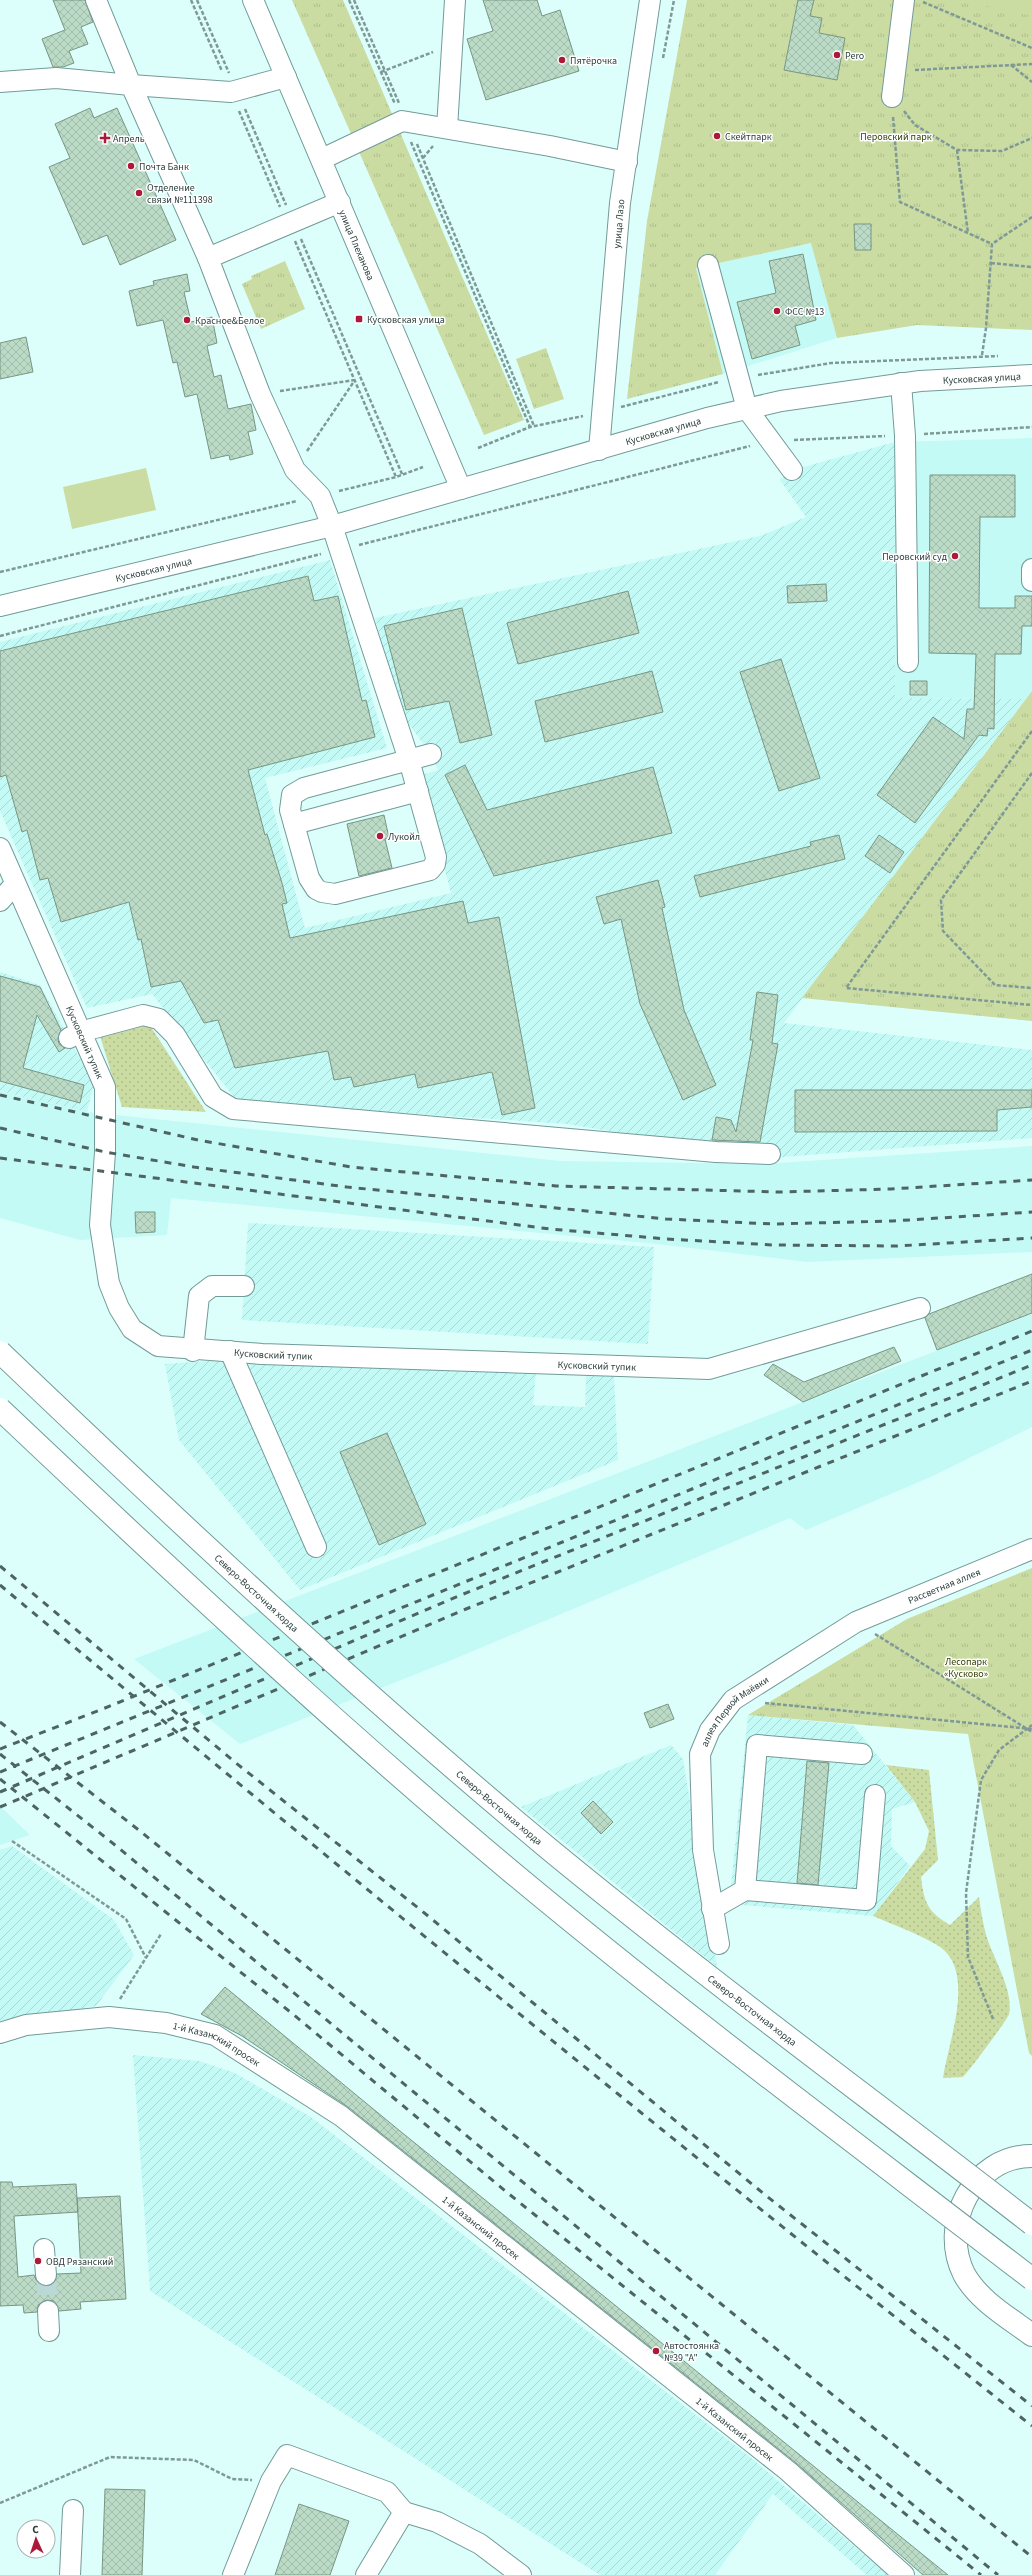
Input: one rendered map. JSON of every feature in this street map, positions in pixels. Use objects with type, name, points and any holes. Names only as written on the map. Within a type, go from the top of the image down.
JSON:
[{"type":"main road","name":"Северо-Восточная хорда","points":[[0,1352],[186,1530],[379,1704],[476,1786],[731,1995],[1032,2224]]},
{"type":"main road","points":[[0,1410],[159,1560],[356,1739],[514,1874],[717,2039],[1032,2279]]},
{"type":"main road","points":[[1032,2156],[1011,2159],[984,2174],[964,2199],[955,2229],[958,2260],[974,2288],[1032,2335]]},
{"type":"street","points":[[96,0],[131,85],[208,258],[260,394],[295,470],[320,496],[332,526],[341,549],[409,760],[436,857],[435,864],[430,870],[335,894],[322,892],[312,884],[294,824],[290,800],[299,789],[409,760],[430,764]]},
{"type":"street","name":"улица Плеханова","points":[[253,0],[462,489]]},
{"type":"street","points":[[447,128],[455,0]]},
{"type":"street","name":"улица Лазо","points":[[599,450],[620,203],[650,0]]},
{"type":"street","points":[[892,97],[904,0]]},
{"type":"street","points":[[0,82],[56,78],[231,92],[286,77]]},
{"type":"street","points":[[322,159],[405,122],[447,128],[627,162]]},
{"type":"street","points":[[208,258],[340,202]]},
{"type":"street","points":[[708,265],[747,409],[792,470]]},
{"type":"street","name":"Кусковская улица","points":[[0,606],[332,526],[599,450],[781,401],[901,383],[978,376],[1032,375]]},
{"type":"street","points":[[901,383],[905,436],[908,662]]},
{"type":"street","points":[[1032,569],[1032,581]]},
{"type":"street","points":[[294,824],[418,791]]},
{"type":"street","name":"Кусковский тупик","points":[[0,848],[15,884],[45,931],[75,1035],[105,1087],[105,1152],[100,1225],[109,1283],[119,1308],[132,1328],[158,1346],[193,1351],[230,1351],[709,1369],[920,1308]]},
{"type":"street","points":[[0,901],[15,884]]},
{"type":"street","points":[[75,1035],[144,1015],[159,1019],[175,1035],[213,1097],[233,1109],[770,1154]]},
{"type":"street","points":[[193,1351],[199,1296],[212,1286],[244,1286]]},
{"type":"street","points":[[230,1351],[316,1548]]},
{"type":"street","name":"Рассветная аллея","points":[[856,1622],[1032,1548]]},
{"type":"street","name":"аллея Первой Маёвки","points":[[720,1944],[712,1909],[703,1850],[700,1754],[710,1730],[733,1700],[856,1622]]},
{"type":"street","points":[[745,1890],[758,1745],[862,1754]]},
{"type":"street","points":[[712,1909],[745,1890],[866,1900],[875,1795]]},
{"type":"street","name":"1-й Казанский просек","points":[[0,2033],[26,2025],[109,2017],[166,2023],[215,2035],[340,2116],[788,2470],[904,2575]]},
{"type":"street","points":[[44,2249],[46,2275]]},
{"type":"street","points":[[48,2311],[49,2331]]},
{"type":"street","points":[[233,2575],[272,2481],[287,2455],[387,2492],[404,2512],[436,2522],[480,2544],[521,2575]]},
{"type":"street","points":[[70,2575],[73,2510]]},
{"type":"street","points":[[366,2575],[404,2512]]},
{"type":"path","points":[[191,0],[396,476]]},
{"type":"path","points":[[350,0],[381,72],[405,122],[534,426]]},
{"type":"path","points":[[354,0],[385,70],[530,427],[478,448]]},
{"type":"path","points":[[919,0],[1032,48]]},
{"type":"path","points":[[381,72],[452,44]]},
{"type":"path","points":[[895,71],[1032,64]]},
{"type":"path","points":[[1011,65],[1032,82]]},
{"type":"path","points":[[892,97],[915,125],[957,150],[1002,151],[1032,138]]},
{"type":"path","points":[[892,97],[900,202],[992,244]]},
{"type":"path","points":[[957,150],[968,233]]},
{"type":"path","points":[[992,244],[1032,217]]},
{"type":"path","points":[[982,355],[986,328],[992,244]]},
{"type":"path","points":[[991,263],[1032,267]]},
{"type":"path","points":[[260,394],[355,380]]},
{"type":"path","points":[[295,470],[355,380]]},
{"type":"path","points":[[0,636],[758,444],[800,439],[905,436],[1032,427]]},
{"type":"path","points":[[0,572],[320,496],[396,476],[423,467]]},
{"type":"path","points":[[1032,731],[846,988],[1032,1005]]},
{"type":"path","points":[[1032,773],[941,900],[943,931],[995,985],[1032,988]]},
{"type":"path","points":[[856,1622],[1032,1732]]},
{"type":"path","points":[[733,1700],[1032,1729]]},
{"type":"path","points":[[993,2019],[968,1957],[966,1893],[981,1780],[999,1750],[1032,1725]]},
{"type":"path","points":[[12,1841],[126,1919],[146,1958]]},
{"type":"path","points":[[109,2017],[161,1934]]},
{"type":"path","points":[[0,2503],[110,2457],[194,2460],[232,2479],[272,2481]]},
{"type":"shaded area","points":[[812,243],[837,338],[723,374],[696,268]]},
{"type":"shaded area","points":[[1032,438],[1032,691],[1026,699],[895,698],[895,442]]},
{"type":"shaded area","points":[[895,442],[895,698],[1026,699],[784,1023],[1032,1050],[1032,1138],[770,1158],[567,1124],[238,1102],[152,994],[87,1008],[0,811],[0,642],[330,560],[387,748],[265,778],[305,928],[451,893],[419,776],[438,770],[431,754],[402,715],[375,618],[760,536],[806,517],[780,480],[792,470]]},
{"type":"shaded area","points":[[0,972],[40,985],[94,1084],[87,1112],[0,1091]]},
{"type":"shaded area","points":[[0,1091],[87,1112],[561,1161],[762,1164],[1032,1146],[1032,1252],[807,1262],[657,1244],[171,1198],[167,1235],[80,1240],[0,1218]]},
{"type":"shaded area","points":[[248,1223],[654,1247],[648,1344],[242,1320]]},
{"type":"shaded area","points":[[1032,1314],[1032,1427],[933,1476],[806,1530],[790,1518],[454,1659],[240,1744],[134,1659]]},
{"type":"shaded area","points":[[234,1359],[536,1372],[533,1405],[585,1407],[586,1376],[614,1376],[618,1460],[300,1590],[179,1440],[165,1364]]},
{"type":"shaded area","points":[[748,1715],[853,1725],[915,1802],[892,1809],[891,1846],[910,1866],[873,1916],[742,1905],[731,1886]]},
{"type":"shaded area","points":[[671,1745],[683,1759],[717,1967],[521,1807]]},
{"type":"shaded area","points":[[0,1806],[30,1835],[0,1845]]},
{"type":"shaded area","points":[[12,1846],[114,1920],[134,1955],[96,2006],[0,2022],[0,1850]]},
{"type":"shaded area","points":[[133,2055],[199,2061],[235,2073],[311,2117],[750,2457],[888,2575],[867,2575],[773,2494],[715,2575],[600,2575],[150,2291]]},
{"type":"green space","points":[[292,0],[343,0],[524,420],[484,435]]},
{"type":"green space","name":"Перовский парк","points":[[687,0],[1032,0],[1032,330],[917,325],[837,338],[811,243],[696,268],[723,374],[627,399],[647,221]]},
{"type":"green space","points":[[960,0],[1032,0],[1032,16]]},
{"type":"green space","points":[[285,261],[305,309],[261,329],[242,284],[252,279],[251,276]]},
{"type":"green space","points":[[546,348],[564,399],[534,409],[516,359]]},
{"type":"green space","points":[[146,468],[156,510],[72,529],[63,487]]},
{"type":"green space","points":[[1032,691],[1032,1021],[802,998]]},
{"type":"green space","points":[[149,1024],[206,1112],[122,1107],[99,1033]]},
{"type":"green space","name":"Лесопарк «Кусково»","points":[[1032,1568],[1032,2056],[1029,2053],[968,1734],[748,1715],[907,1619]]},
{"type":"green space","points":[[886,1765],[929,1770],[938,1860],[921,1877],[928,1906],[937,1916],[950,1925],[979,1897],[987,1938],[1009,1996],[1010,2005],[1007,2018],[963,2077],[943,2078],[954,2026],[958,1988],[956,1971],[949,1956],[937,1945],[873,1916],[925,1849],[929,1831],[915,1802]]},
{"type":"building","points":[[53,0],[85,0],[93,22],[81,27],[88,44],[69,51],[74,63],[63,67],[53,67],[42,39],[65,30]]},
{"type":"building","points":[[483,0],[537,0],[542,16],[560,10],[579,71],[486,100],[467,39],[493,31]]},
{"type":"building","points":[[798,0],[814,0],[810,16],[822,18],[819,33],[845,38],[837,80],[784,70]]},
{"type":"building","points":[[90,108],[94,118],[117,108],[176,240],[120,265],[107,235],[83,245],[49,167],[70,158],[55,124]]},
{"type":"building","points":[[854,224],[871,224],[871,250],[855,250]]},
{"type":"building","name":"ФСС №13","points":[[803,254],[816,320],[795,326],[800,345],[752,359],[737,302],[776,293],[769,261]]},
{"type":"building","points":[[187,274],[190,291],[184,292],[191,322],[212,317],[217,343],[207,346],[214,377],[221,375],[228,409],[251,404],[256,430],[248,432],[253,454],[230,460],[229,455],[211,459],[197,394],[185,397],[177,362],[173,363],[163,320],[137,326],[129,291],[154,285],[153,281]]},
{"type":"building","points":[[26,337],[33,372],[0,379],[0,343]]},
{"type":"building","name":"Перовский суд","points":[[930,475],[1015,475],[1015,517],[980,517],[979,608],[1015,608],[1015,596],[1032,596],[1032,626],[1022,626],[1021,654],[995,654],[994,729],[988,728],[987,736],[979,735],[915,823],[877,795],[933,717],[964,739],[967,709],[974,709],[976,654],[929,653]]},
{"type":"building","points":[[308,576],[314,601],[338,596],[362,701],[366,700],[375,737],[248,770],[265,835],[267,834],[287,903],[282,904],[290,938],[463,901],[468,923],[499,917],[535,1108],[502,1115],[492,1072],[418,1088],[415,1074],[354,1087],[351,1077],[334,1080],[328,1051],[235,1068],[218,1020],[204,1023],[181,981],[151,987],[141,939],[138,940],[129,902],[61,922],[48,878],[40,880],[27,830],[22,832],[6,775],[0,777],[0,651]]},
{"type":"building","points":[[826,584],[827,601],[788,603],[787,586]]},
{"type":"building","points":[[628,591],[639,633],[518,664],[507,623]]},
{"type":"building","points":[[462,608],[492,735],[460,743],[449,701],[406,710],[384,626]]},
{"type":"building","points":[[781,659],[820,778],[779,791],[740,672]]},
{"type":"building","points":[[652,671],[663,712],[545,742],[535,701]]},
{"type":"building","points":[[910,681],[927,681],[927,695],[910,695]]},
{"type":"building","points":[[465,765],[487,810],[653,767],[672,833],[494,876],[445,775]]},
{"type":"building","points":[[384,815],[389,838],[385,839],[392,868],[359,876],[347,824]]},
{"type":"building","points":[[839,835],[845,859],[700,897],[694,876],[811,846],[810,842]]},
{"type":"building","points":[[879,835],[904,852],[890,873],[865,856]]},
{"type":"building","points":[[658,880],[665,907],[662,908],[684,1010],[716,1085],[683,1100],[640,1004],[621,919],[604,924],[596,897]]},
{"type":"building","points":[[0,976],[40,987],[61,1030],[58,1038],[59,1044],[65,1048],[59,1052],[37,1015],[23,1068],[84,1085],[80,1103],[0,1081]]},
{"type":"building","points":[[757,992],[778,995],[772,1043],[778,1044],[760,1142],[712,1140],[716,1117],[731,1120],[736,1132],[753,1040],[750,1040]]},
{"type":"building","points":[[795,1090],[1032,1090],[1032,1107],[997,1110],[997,1131],[795,1132]]},
{"type":"building","points":[[135,1212],[155,1212],[155,1232],[136,1233]]},
{"type":"building","points":[[1032,1274],[1032,1313],[937,1350],[925,1318],[929,1314]]},
{"type":"building","points":[[894,1347],[901,1361],[803,1402],[764,1375],[773,1364],[804,1382]]},
{"type":"building","points":[[387,1433],[426,1524],[379,1545],[340,1452]]},
{"type":"building","points":[[668,1704],[674,1719],[650,1728],[644,1713]]},
{"type":"building","points":[[807,1761],[829,1763],[818,1885],[797,1883]]},
{"type":"building","points":[[593,1801],[613,1822],[601,1834],[581,1813]]},
{"type":"building","name":"Автостоянка №39 \"А\"","points":[[225,1987],[400,2131],[948,2575],[923,2575],[795,2462],[348,2107],[242,2036],[201,2014]]},
{"type":"building","points":[[0,2182],[12,2182],[13,2187],[76,2184],[77,2198],[120,2196],[126,2299],[80,2302],[81,2309],[59,2311],[54,2301],[47,2300],[38,2305],[37,2312],[24,2313],[23,2305],[0,2306]],"holes":[[[78,2212],[81,2273],[57,2274],[53,2284],[46,2286],[37,2282],[34,2275],[18,2277],[14,2216]]]},
{"type":"building","points":[[105,2489],[145,2490],[142,2575],[102,2575]]},
{"type":"building","points":[[299,2504],[349,2521],[330,2575],[275,2575]]},
{"type":"tunnel","points":[[46,2275],[48,2311]]},
{"type":"railway","points":[[0,1095],[198,1140],[351,1167],[556,1186],[780,1192],[891,1189],[1032,1180]]},
{"type":"railway","points":[[0,1128],[105,1152],[194,1167],[347,1187],[666,1219],[773,1224],[893,1221],[1032,1212]]},
{"type":"railway","points":[[0,1158],[550,1229],[667,1239],[774,1245],[897,1246],[1032,1238]]},
{"type":"railway","points":[[0,1749],[105,1708],[1032,1331]]},
{"type":"railway","points":[[0,1772],[1032,1350]]},
{"type":"railway","points":[[0,1792],[461,1595],[1032,1365]]},
{"type":"railway","points":[[0,1807],[466,1609],[1032,1381]]},
{"type":"railway","points":[[0,1566],[236,1763],[422,1911],[764,2194],[1032,2406]]},
{"type":"railway","points":[[0,1585],[513,2009],[1032,2426]]},
{"type":"railway","points":[[0,1722],[140,1831],[1032,2557]]},
{"type":"railway","points":[[0,1754],[115,1845],[998,2575]]},
{"type":"railway","points":[[0,1779],[294,2015],[509,2194],[981,2575]]},
{"type":"place","name":"Pero","points":[[837,55]]},
{"type":"place","name":"Пятёрочка","points":[[562,60]]},
{"type":"place","name":"Скейтпарк","points":[[717,136]]},
{"type":"place","name":"Апрель","points":[[105,138]]},
{"type":"place","name":"Почта Банк","points":[[131,166]]},
{"type":"place","name":"Отделение связи №111398","points":[[139,193]]},
{"type":"place","name":"ФСС №13","points":[[777,311]]},
{"type":"place","name":"Кусковская улица","points":[[359,319]]},
{"type":"place","name":"Красное&Белое","points":[[187,320]]},
{"type":"place","name":"Перовский суд","points":[[955,556]]},
{"type":"place","name":"Лукойл","points":[[380,836]]},
{"type":"place","name":"ОВД Рязанский","points":[[38,2261]]},
{"type":"place","name":"Автостоянка №39 \"А\"","points":[[656,2351]]}]
